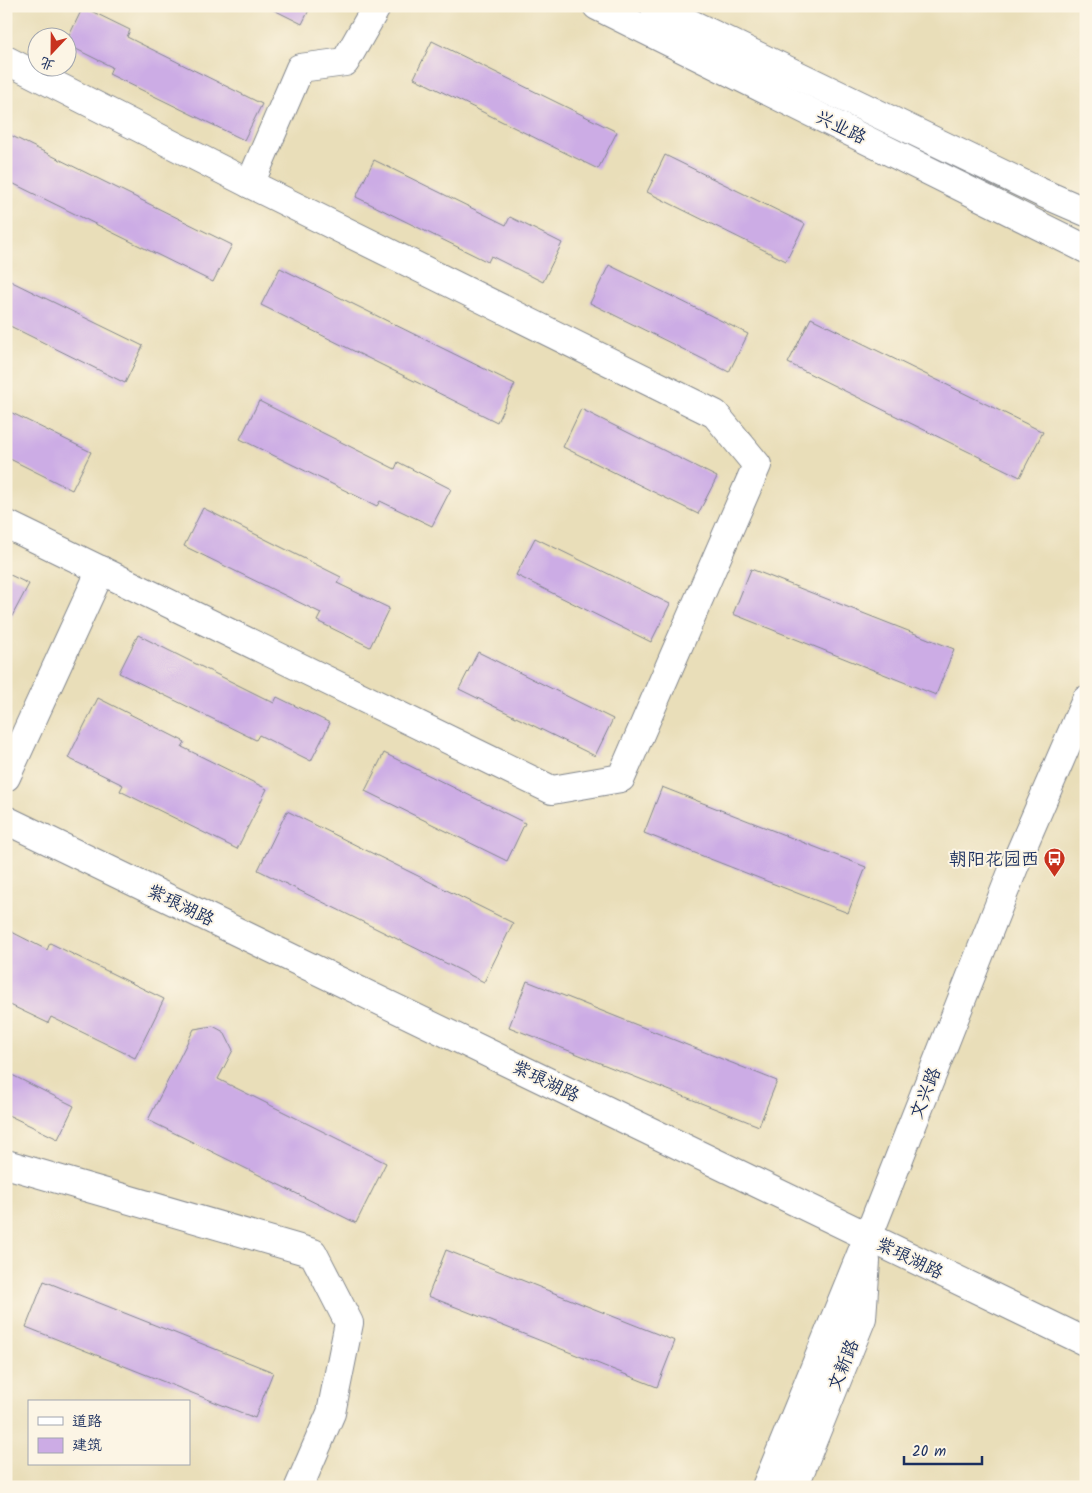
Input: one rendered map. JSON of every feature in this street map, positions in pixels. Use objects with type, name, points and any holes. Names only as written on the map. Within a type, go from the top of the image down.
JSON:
[{"type":"street","points":[[250,184],[300,68],[345,62],[377,6]]},
{"type":"street","name":"兴业路","points":[[597,6],[1086,248]]},
{"type":"street","name":"兴业路","points":[[654,6],[1040,192],[1086,212]]},
{"type":"street","points":[[6,60],[250,184],[715,414],[757,466],[621,778],[552,790],[6,524]]},
{"type":"street","points":[[6,777],[101,570]]},
{"type":"street","name":"文兴路","points":[[766,1487],[868,1237],[1013,871],[1086,700]]},
{"type":"street","name":"紫琅湖路","points":[[6,820],[1086,1342]]},
{"type":"street","points":[[6,1164],[313,1253],[349,1323],[332,1412],[299,1487]]},
{"type":"street","name":"文新路","points":[[794,1487],[862,1318],[868,1237]]},
{"type":"building","points":[[266,6],[311,6],[302,24]]},
{"type":"building","points":[[83,7],[130,30],[127,37],[262,104],[244,140],[109,74],[112,67],[78,50],[78,28],[73,28]]},
{"type":"building","points":[[432,41],[617,132],[598,169],[414,78]]},
{"type":"building","points":[[6,133],[232,245],[213,282],[6,180]]},
{"type":"building","points":[[665,155],[805,224],[786,261],[647,192]]},
{"type":"building","points":[[374,160],[506,225],[510,217],[562,243],[543,282],[491,256],[488,262],[356,197]]},
{"type":"building","points":[[609,265],[748,334],[729,372],[590,303]]},
{"type":"building","points":[[280,268],[515,384],[497,422],[261,305]]},
{"type":"building","points":[[6,279],[143,346],[125,383],[6,324]]},
{"type":"building","points":[[811,318],[1043,432],[1020,477],[788,363]]},
{"type":"building","points":[[259,401],[395,469],[398,462],[451,489],[432,526],[380,501],[377,506],[240,439]]},
{"type":"building","points":[[581,409],[717,477],[698,514],[563,447]]},
{"type":"building","points":[[6,410],[91,452],[72,490],[6,457]]},
{"type":"building","points":[[203,508],[341,577],[337,583],[389,608],[370,647],[317,621],[321,613],[184,546]]},
{"type":"building","points":[[535,538],[670,604],[651,642],[516,575]]},
{"type":"building","points":[[751,569],[954,649],[936,695],[733,614]]},
{"type":"building","points":[[6,573],[29,584],[10,620],[6,618]]},
{"type":"building","points":[[138,635],[274,703],[277,697],[330,723],[311,761],[259,735],[256,740],[119,673]]},
{"type":"building","points":[[478,652],[613,719],[595,756],[459,689]]},
{"type":"building","points":[[98,698],[185,742],[182,747],[267,789],[237,849],[120,791],[123,785],[68,758]]},
{"type":"building","points":[[384,753],[525,823],[507,861],[365,791]]},
{"type":"building","points":[[662,787],[866,867],[848,913],[644,833]]},
{"type":"building","points":[[287,811],[513,923],[484,982],[258,870]]},
{"type":"building","points":[[6,929],[47,950],[50,943],[164,999],[135,1058],[51,1017],[48,1023],[6,1003]]},
{"type":"building","points":[[527,981],[777,1081],[759,1126],[509,1027]]},
{"type":"building","points":[[213,1026],[224,1032],[233,1050],[218,1079],[386,1163],[356,1223],[148,1120],[194,1029]]},
{"type":"building","points":[[6,1072],[74,1106],[58,1139],[6,1114]]},
{"type":"building","points":[[446,1250],[675,1341],[657,1387],[428,1296]]},
{"type":"building","points":[[44,1281],[273,1372],[255,1418],[26,1327]]},
{"type":"place","name":"朝阳花园西","points":[[1055,878]]}]
